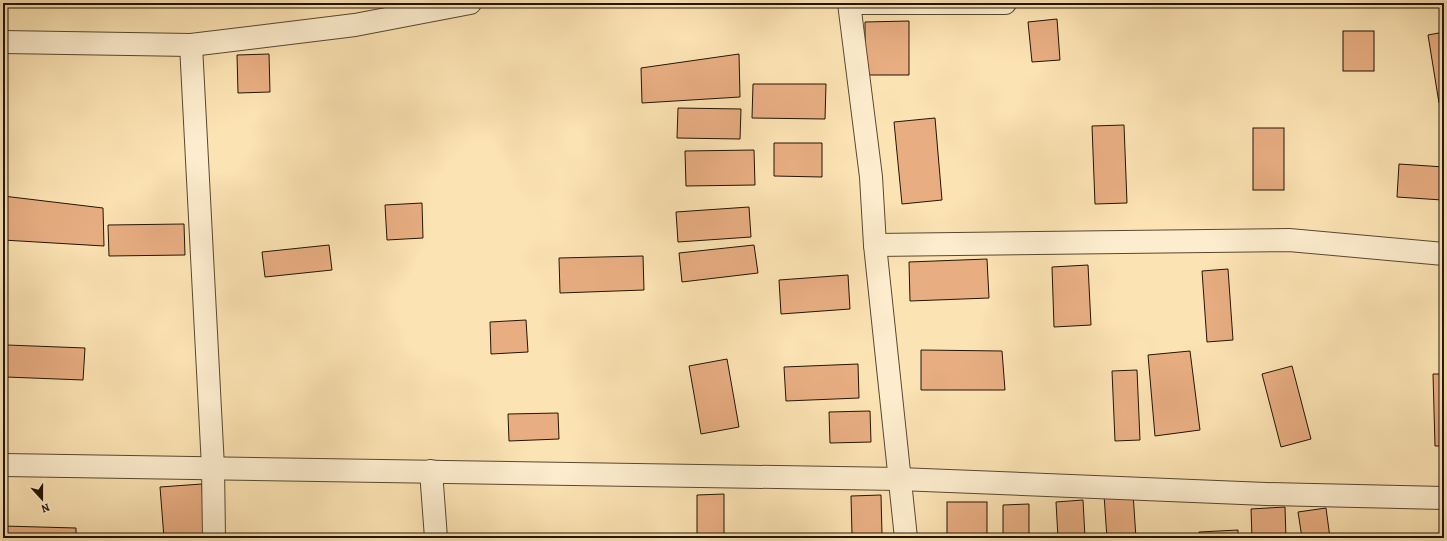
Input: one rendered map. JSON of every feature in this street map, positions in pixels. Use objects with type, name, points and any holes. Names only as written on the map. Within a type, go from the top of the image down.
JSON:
[{"type":"street","points":[[3,42],[192,45],[355,25],[470,3]]},
{"type":"street","points":[[906,538],[874,245],[871,177],[849,3],[1005,3]]},
{"type":"street","points":[[192,45],[213,467],[214,538]]},
{"type":"street","points":[[874,245],[1289,240],[1444,254]]},
{"type":"street","points":[[3,464],[899,479],[1266,494],[1444,498]]},
{"type":"street","points":[[431,471],[436,538]]},
{"type":"building","points":[[1057,19],[1060,60],[1032,62],[1028,22]]},
{"type":"building","points":[[909,21],[909,75],[865,75],[865,22]]},
{"type":"building","points":[[1343,31],[1374,31],[1374,71],[1343,71]]},
{"type":"building","points":[[1444,32],[1444,103],[1439,103],[1428,35]]},
{"type":"building","points":[[269,54],[270,92],[238,93],[237,55]]},
{"type":"building","points":[[739,54],[740,97],[642,103],[641,68]]},
{"type":"building","points":[[753,84],[826,84],[825,119],[752,118]]},
{"type":"building","points":[[678,108],[741,109],[740,139],[677,138]]},
{"type":"building","points":[[935,118],[942,200],[902,204],[894,122]]},
{"type":"building","points":[[1124,125],[1127,203],[1095,204],[1092,126]]},
{"type":"building","points":[[1253,128],[1284,128],[1284,190],[1253,190]]},
{"type":"building","points":[[774,143],[822,143],[822,177],[774,176]]},
{"type":"building","points":[[754,150],[755,185],[686,186],[685,151]]},
{"type":"building","points":[[1399,164],[1444,167],[1442,200],[1397,197]]},
{"type":"building","points":[[3,196],[103,208],[104,246],[3,240]]},
{"type":"building","points":[[422,203],[423,238],[387,240],[385,205]]},
{"type":"building","points":[[749,207],[751,237],[678,242],[676,212]]},
{"type":"building","points":[[184,224],[185,255],[109,256],[108,225]]},
{"type":"building","points":[[329,245],[332,270],[265,277],[262,252]]},
{"type":"building","points":[[754,245],[758,273],[682,282],[679,253]]},
{"type":"building","points":[[643,256],[644,290],[560,293],[559,258]]},
{"type":"building","points":[[987,259],[989,298],[910,301],[909,262]]},
{"type":"building","points":[[1088,265],[1091,325],[1054,327],[1052,267]]},
{"type":"building","points":[[1228,269],[1233,340],[1207,342],[1202,271]]},
{"type":"building","points":[[848,275],[850,309],[781,314],[779,280]]},
{"type":"building","points":[[526,320],[528,352],[491,354],[490,322]]},
{"type":"building","points":[[7,345],[85,348],[83,380],[6,377]]},
{"type":"building","points":[[921,350],[1002,351],[1005,390],[921,390]]},
{"type":"building","points":[[1190,351],[1200,430],[1155,436],[1148,355]]},
{"type":"building","points":[[727,359],[739,427],[701,434],[689,366]]},
{"type":"building","points":[[858,364],[859,398],[786,401],[784,367]]},
{"type":"building","points":[[1292,366],[1311,439],[1281,447],[1262,374]]},
{"type":"building","points":[[1137,370],[1140,440],[1115,441],[1112,371]]},
{"type":"building","points":[[1433,374],[1444,374],[1444,446],[1435,446]]},
{"type":"building","points":[[870,411],[871,442],[830,443],[829,412]]},
{"type":"building","points":[[558,413],[559,439],[509,441],[508,414]]},
{"type":"building","points":[[202,484],[205,538],[164,538],[160,487]]},
{"type":"building","points":[[1133,493],[1136,538],[1107,538],[1104,495]]},
{"type":"building","points":[[724,494],[724,538],[697,538],[697,495]]},
{"type":"building","points":[[881,495],[882,534],[852,535],[851,496]]},
{"type":"building","points":[[1083,500],[1085,538],[1058,538],[1056,502]]},
{"type":"building","points":[[947,502],[987,502],[987,538],[947,538]]},
{"type":"building","points":[[1029,504],[1029,538],[1003,538],[1003,505]]},
{"type":"building","points":[[1285,507],[1286,538],[1252,538],[1251,509]]},
{"type":"building","points":[[1326,508],[1330,538],[1302,538],[1298,512]]},
{"type":"building","points":[[3,526],[76,528],[76,538],[3,538]]},
{"type":"building","points":[[1238,530],[1238,538],[1199,538],[1199,532]]}]
